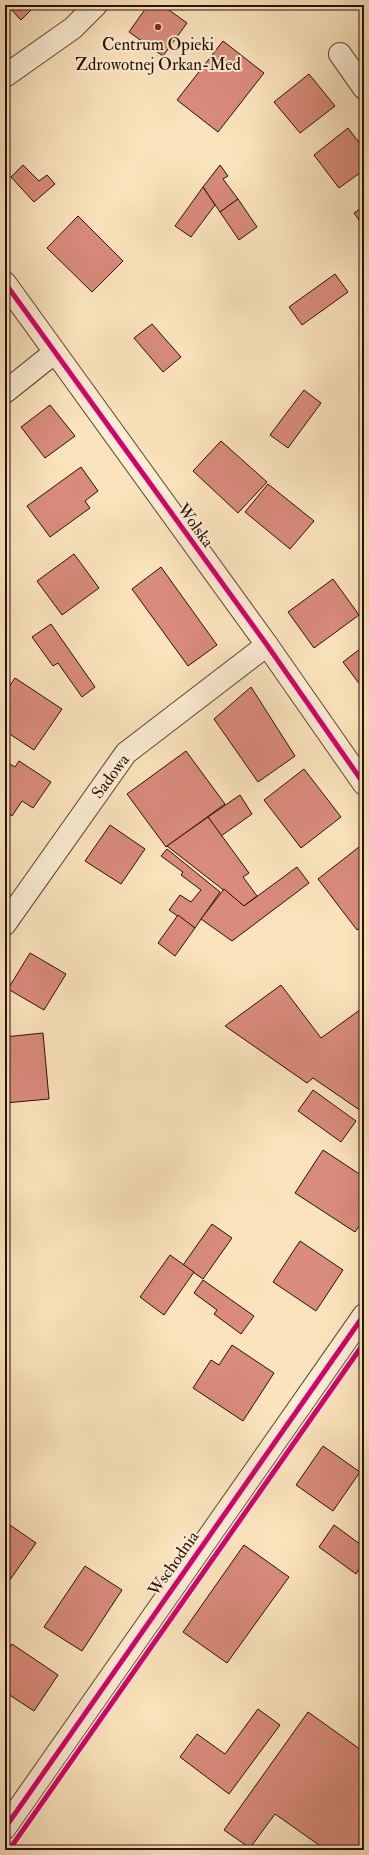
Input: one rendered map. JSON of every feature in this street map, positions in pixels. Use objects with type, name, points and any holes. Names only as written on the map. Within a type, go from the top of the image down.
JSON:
[{"type":"street","points":[[5,76],[73,28],[96,5]]},
{"type":"street","points":[[340,54],[364,88]]},
{"type":"street","name":"Wolska","points":[[5,283],[54,353],[267,645],[364,784]]},
{"type":"street","points":[[5,392],[54,353]]},
{"type":"street","name":"Sadowa","points":[[5,924],[126,753],[267,645]]},
{"type":"street","name":"Wschodnia","points":[[5,1828],[364,1314]]},
{"type":"building","points":[[7,5],[36,5],[21,20]]},
{"type":"building","name":"Centrum Opieki Zdrowotnej Orkan-Med","points":[[148,5],[162,5],[187,23],[163,56],[129,32]]},
{"type":"building","points":[[223,41],[264,73],[218,132],[177,100]]},
{"type":"building","points":[[309,74],[335,106],[300,133],[274,102]]},
{"type":"building","points":[[348,128],[364,149],[364,170],[339,188],[314,155]]},
{"type":"building","points":[[23,165],[39,181],[47,175],[55,184],[34,202],[11,177]]},
{"type":"building","points":[[220,165],[228,176],[223,179],[238,199],[220,212],[203,187]]},
{"type":"building","points":[[203,187],[215,205],[191,237],[175,226]]},
{"type":"building","points":[[238,199],[257,227],[239,240],[220,212]]},
{"type":"building","points":[[364,206],[364,227],[354,213]]},
{"type":"building","points":[[78,216],[123,261],[92,292],[47,248]]},
{"type":"building","points":[[335,274],[348,292],[302,325],[289,307]]},
{"type":"building","points":[[152,324],[181,357],[163,372],[134,338]]},
{"type":"building","points":[[304,390],[321,403],[288,448],[270,435]]},
{"type":"building","points":[[50,405],[75,436],[45,458],[21,427]]},
{"type":"building","points":[[221,441],[267,482],[238,513],[193,471]]},
{"type":"building","points":[[81,467],[98,491],[85,501],[90,508],[50,537],[27,506]]},
{"type":"building","points":[[268,484],[314,521],[290,549],[245,512]]},
{"type":"building","points":[[74,554],[99,588],[62,615],[37,581]]},
{"type":"building","points":[[161,567],[217,645],[188,666],[132,589]]},
{"type":"building","points":[[333,579],[359,615],[314,648],[288,612]]},
{"type":"building","points":[[51,624],[95,687],[82,697],[58,663],[53,666],[32,637]]},
{"type":"building","points":[[364,646],[364,690],[343,662]]},
{"type":"building","points":[[15,678],[62,709],[34,750],[5,731],[5,693]]},
{"type":"building","points":[[251,687],[295,756],[258,782],[214,719]]},
{"type":"building","points":[[186,751],[225,804],[166,847],[127,794]]},
{"type":"building","points":[[5,761],[15,767],[19,761],[51,782],[33,808],[22,801],[12,816],[5,811]]},
{"type":"building","points":[[304,769],[341,817],[301,848],[264,800]]},
{"type":"building","points":[[240,795],[252,814],[221,836],[208,817]]},
{"type":"building","points":[[208,817],[249,873],[243,877],[257,896],[244,906],[167,846]]},
{"type":"building","points":[[110,825],[145,849],[121,884],[85,861]]},
{"type":"building","points":[[359,847],[364,854],[364,925],[357,930],[318,879]]},
{"type":"building","points":[[167,849],[220,892],[195,928],[169,910],[180,895],[191,902],[201,890],[181,875],[183,872],[161,856]]},
{"type":"building","points":[[297,867],[309,883],[232,941],[201,919],[224,889],[244,906]]},
{"type":"building","points":[[178,915],[195,928],[175,956],[158,943]]},
{"type":"building","points":[[30,953],[66,974],[44,1010],[8,989]]},
{"type":"building","points":[[281,985],[321,1038],[364,1007],[364,1065],[362,1066],[364,1067],[364,1113],[313,1078],[307,1083],[225,1026]]},
{"type":"building","points":[[43,1033],[49,1099],[5,1103],[5,1037]]},
{"type":"building","points":[[313,1090],[356,1121],[341,1142],[298,1111]]},
{"type":"building","points":[[323,1150],[364,1177],[364,1219],[355,1232],[295,1193]]},
{"type":"building","points":[[212,1224],[232,1238],[203,1279],[183,1265]]},
{"type":"building","points":[[300,1241],[343,1270],[316,1311],[273,1282]]},
{"type":"building","points":[[170,1255],[194,1272],[164,1315],[140,1297]]},
{"type":"building","points":[[203,1280],[254,1316],[241,1334],[214,1314],[217,1310],[194,1293]]},
{"type":"building","points":[[232,1345],[274,1373],[243,1421],[193,1388],[211,1360],[219,1365]]},
{"type":"building","points":[[323,1446],[360,1472],[333,1511],[296,1485]]},
{"type":"building","points":[[10,1525],[36,1543],[9,1581],[5,1578],[5,1532]]},
{"type":"building","points":[[334,1525],[364,1547],[364,1562],[356,1574],[319,1547]]},
{"type":"building","points":[[244,1545],[289,1577],[227,1663],[183,1632]]},
{"type":"building","points":[[85,1566],[122,1590],[82,1651],[44,1627]]},
{"type":"building","points":[[12,1644],[58,1675],[34,1711],[5,1692],[5,1654]]},
{"type":"building","points":[[258,1709],[280,1725],[229,1794],[180,1757],[197,1734],[225,1754]]},
{"type":"building","points":[[308,1712],[364,1752],[364,1850],[326,1850],[275,1814],[250,1848],[224,1830]]},
{"type":"cycle path","points":[[5,283],[267,645],[364,784]]},
{"type":"cycle path","points":[[5,1828],[364,1315]]},
{"type":"cycle path","points":[[9,1850],[364,1343]]},
{"type":"place","name":"Centrum Opieki Zdrowotnej Orkan-Med","points":[[158,27]]}]
